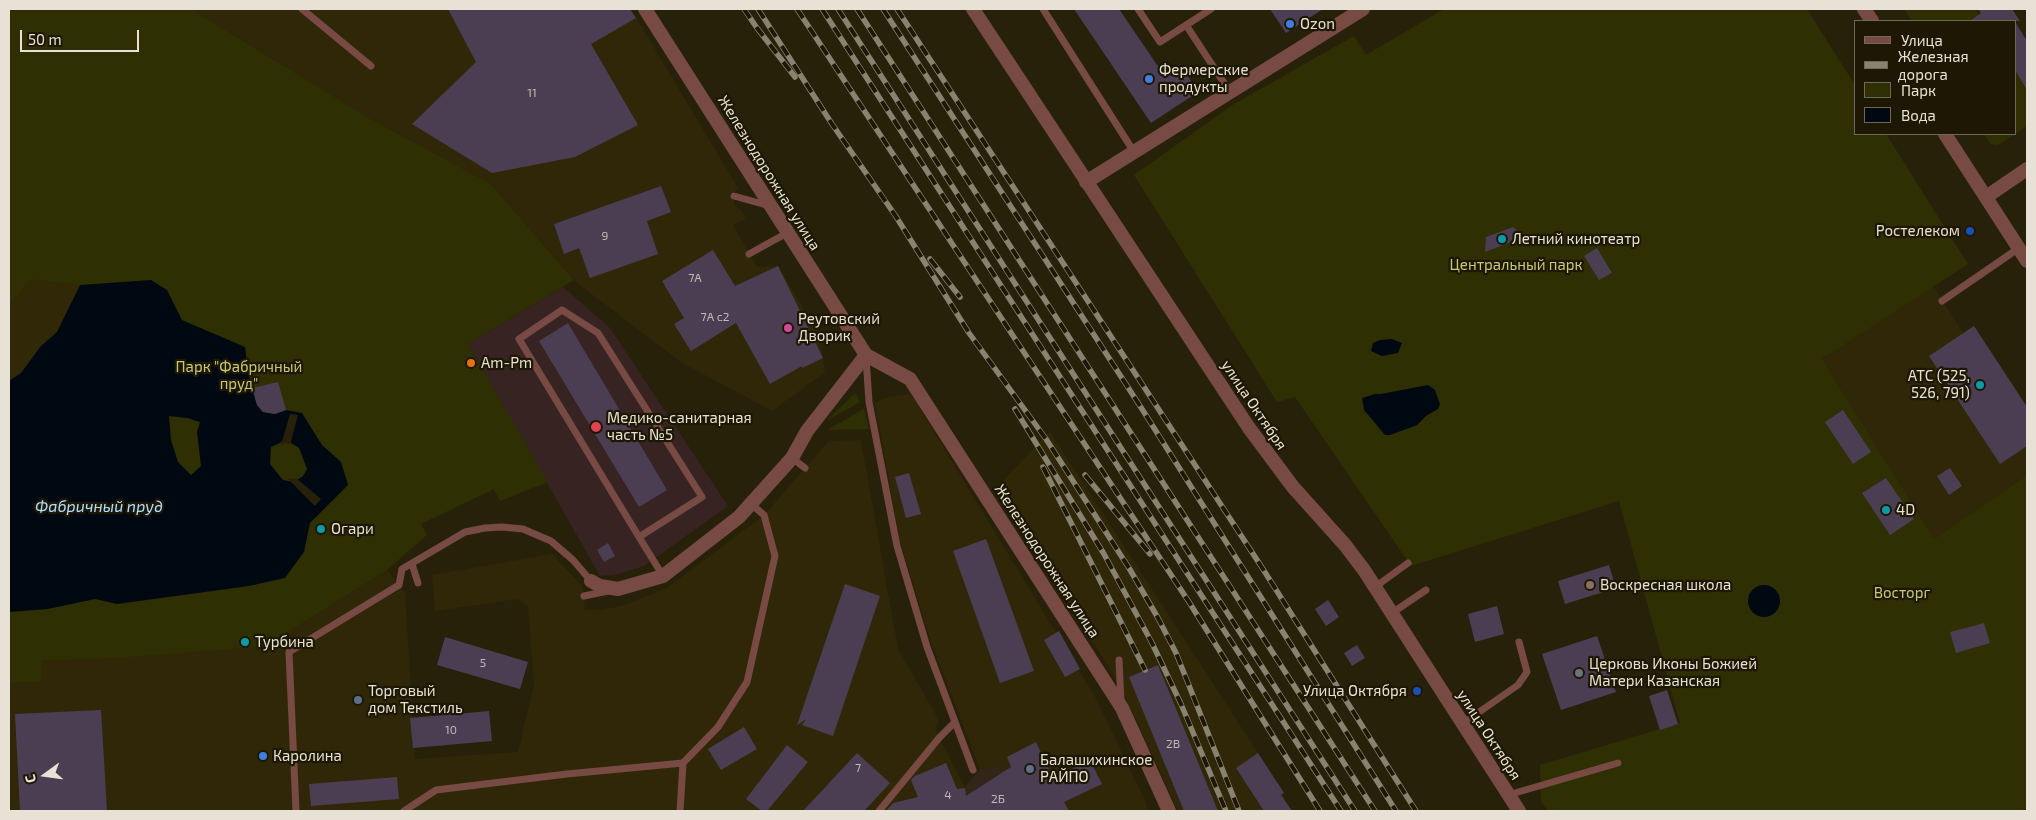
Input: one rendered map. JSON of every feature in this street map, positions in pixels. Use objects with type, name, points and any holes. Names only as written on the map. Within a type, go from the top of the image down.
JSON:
[{"type":"street","name":"Железнодорожная улица","points":[[645,9],[866,355],[910,378],[1122,708],[1169,811]]},
{"type":"street","name":"улица Октября","points":[[973,9],[1272,461],[1345,545],[1375,587],[1519,811]]},
{"type":"street","points":[[1086,182],[1363,9]]},
{"type":"street","points":[[1864,9],[1871,20]]},
{"type":"street","points":[[1946,135],[2027,261]]},
{"type":"street","points":[[1986,197],[2027,169]]},
{"type":"street","points":[[591,581],[600,586],[618,589],[663,576],[739,516],[792,458],[807,431],[866,355]]},
{"type":"lane","points":[[302,9],[371,66]]},
{"type":"lane","points":[[1044,9],[1134,152]]},
{"type":"lane","points":[[1138,9],[1160,42],[1211,9]]},
{"type":"lane","points":[[1186,25],[1230,92]]},
{"type":"lane","points":[[734,196],[770,206]]},
{"type":"lane","points":[[749,254],[787,233]]},
{"type":"lane","points":[[1942,301],[2019,248]]},
{"type":"lane","points":[[639,537],[702,497],[598,333],[562,310],[519,339],[639,537],[663,576]]},
{"type":"lane","points":[[866,355],[868,402],[897,546],[927,647],[973,770]]},
{"type":"lane","points":[[792,458],[805,468]]},
{"type":"lane","points":[[404,811],[436,790],[567,774],[683,763],[718,727],[747,682],[775,556],[764,515],[751,504]]},
{"type":"lane","points":[[296,811],[289,652],[399,584],[402,569],[465,532],[502,527],[522,529],[550,541],[573,560],[591,581]]},
{"type":"lane","points":[[1375,587],[1408,563]]},
{"type":"lane","points":[[412,564],[418,583]]},
{"type":"lane","points":[[584,596],[618,589]]},
{"type":"lane","points":[[1392,613],[1426,590]]},
{"type":"lane","points":[[1462,724],[1518,685],[1527,672],[1519,642]]},
{"type":"lane","points":[[1119,660],[1122,708]]},
{"type":"lane","points":[[879,811],[939,738],[955,722]]},
{"type":"lane","points":[[680,811],[683,763]]},
{"type":"lane","points":[[1508,795],[1618,763]]},
{"type":"shaded area","points":[[191,9],[631,9],[738,188],[734,192],[734,205],[741,210],[746,219],[733,225],[757,267],[778,266],[819,334],[825,372],[772,411],[681,362],[577,283],[491,184],[369,118]]},
{"type":"shaded area","points":[[1933,286],[1963,333],[1974,326],[2027,407],[2027,475],[1934,539],[1822,359]]},
{"type":"shaded area","name":"Медико-санитарная часть №5","points":[[563,287],[610,328],[728,506],[644,566],[618,574],[600,576],[468,344]]},
{"type":"shaded area","points":[[911,394],[1095,697],[1144,798],[1148,811],[1027,811],[1005,766],[980,769],[931,642],[900,541],[875,403],[888,397]]},
{"type":"shaded area","points":[[1050,432],[1258,753],[1292,811],[1178,811],[1138,723],[1110,670],[997,487]]},
{"type":"shaded area","points":[[861,440],[898,649],[939,720],[935,729],[965,788],[894,802],[887,811],[9,811],[9,682],[41,682],[41,661],[266,646],[387,570],[405,592],[415,759],[518,752],[534,684],[528,606],[517,599],[435,611],[432,575],[552,554],[583,587],[585,610],[600,610],[622,606],[667,588],[764,515],[829,441]]},
{"type":"shaded area","points":[[1005,766],[1027,811],[887,811],[894,802],[965,788],[980,769]]},
{"type":"green space","name":"Парк \"Фабричный пруд\"","points":[[9,9],[191,9],[369,118],[491,184],[574,280],[468,344],[548,482],[500,501],[494,489],[421,524],[427,535],[387,570],[266,646],[129,657],[41,661],[41,682],[9,682]]},
{"type":"green space","name":"Центральный парк","points":[[1444,9],[1807,9],[1854,83],[1854,135],[1887,135],[1968,264],[1822,359],[1934,539],[2027,475],[2027,811],[1548,811],[1541,801],[1540,765],[1680,723],[1619,501],[1411,566],[1295,397],[1277,402],[1134,175],[1234,104],[1354,36],[1366,55]]},
{"type":"green space","points":[[1904,9],[1975,9],[1982,20],[1911,20]]},
{"type":"green space","points":[[2016,63],[2027,80],[2027,126],[2016,133]]},
{"type":"green space","points":[[1985,135],[2013,135],[1998,145],[1991,144]]},
{"type":"green space","points":[[855,393],[860,402],[826,421]]},
{"type":"green space","points":[[864,409],[869,429],[827,430]]},
{"type":"sand","points":[[30,279],[80,285],[57,332],[41,346],[21,373],[9,381],[9,305]]},
{"type":"water","name":"Фабричный пруд","points":[[151,280],[167,290],[182,320],[245,347],[249,375],[257,405],[263,412],[275,414],[286,410],[302,413],[322,445],[341,462],[348,485],[310,523],[304,552],[285,578],[249,586],[117,604],[95,599],[48,609],[9,612],[9,381],[21,373],[41,346],[57,332],[80,285]],"holes":[[[169,416],[200,422],[197,432],[201,466],[191,475],[178,462],[171,440]],[[286,440],[299,448],[307,469],[303,476],[294,482],[283,480],[270,464],[271,447]]]},
{"type":"water","points":[[1392,339],[1402,343],[1398,353],[1382,356],[1371,351],[1373,343]]},
{"type":"water","points":[[1428,385],[1435,390],[1440,404],[1438,409],[1426,416],[1417,425],[1385,435],[1364,410],[1362,398]]},
{"type":"water","points":[[1764,585],[1770,586],[1775,590],[1779,595],[1779,607],[1775,612],[1770,616],[1764,617],[1758,616],[1753,612],[1749,607],[1748,601],[1749,595],[1753,590],[1758,586]]},
{"type":"pier","points":[[290,414],[298,415],[290,445],[286,443],[281,445]]},
{"type":"pier","points":[[287,478],[296,478],[321,499],[315,506]]},
{"type":"building","points":[[448,9],[630,9],[636,18],[591,44],[638,125],[575,157],[492,173],[412,124],[476,62]]},
{"type":"building","points":[[1074,9],[1119,9],[1157,65],[1172,69],[1180,64],[1198,92],[1151,123]]},
{"type":"building","points":[[1270,9],[1323,9],[1286,33]]},
{"type":"building","points":[[1978,9],[2012,9],[2020,21],[1971,20],[1981,13]]},
{"type":"building","points":[[2016,24],[2027,41],[2027,90],[2016,72]]},
{"type":"building","points":[[661,186],[671,212],[647,221],[658,254],[590,278],[579,248],[564,254],[554,224]]},
{"type":"building","points":[[1513,227],[1524,237],[1485,252],[1486,237]]},
{"type":"building","points":[[1597,248],[1612,273],[1599,280],[1584,256]]},
{"type":"building","points":[[713,250],[735,286],[778,266],[823,358],[802,368],[802,366],[770,384],[736,323],[691,351],[674,324],[684,318],[662,281]]},
{"type":"building","points":[[568,323],[667,490],[639,507],[539,341]]},
{"type":"building","name":"АТС (525, 526, 791)","points":[[1974,326],[2027,407],[2027,446],[2000,464],[1929,356]]},
{"type":"building","points":[[278,382],[286,410],[275,414],[263,412],[257,405],[252,388]]},
{"type":"building","points":[[1843,410],[1871,452],[1853,464],[1825,422]]},
{"type":"building","points":[[1950,468],[1962,486],[1949,495],[1937,476]]},
{"type":"building","points":[[909,473],[921,514],[906,518],[895,477]]},
{"type":"building","points":[[1886,478],[1914,519],[1890,535],[1862,493]]},
{"type":"building","points":[[986,539],[1034,671],[1000,683],[953,551]]},
{"type":"building","points":[[608,543],[615,556],[604,562],[597,550]]},
{"type":"building","points":[[1609,565],[1616,588],[1565,604],[1558,581]]},
{"type":"building","points":[[845,584],[880,596],[833,736],[802,725],[806,719],[797,725]]},
{"type":"building","points":[[1328,600],[1339,617],[1326,626],[1315,609]]},
{"type":"building","points":[[1497,606],[1504,634],[1475,642],[1468,614]]},
{"type":"building","points":[[1984,623],[1990,643],[1956,653],[1950,632]]},
{"type":"building","points":[[1059,631],[1080,669],[1065,677],[1044,640]]},
{"type":"building","name":"Церковь Иконы Божией Матери Казанская","points":[[1597,636],[1616,692],[1561,710],[1542,654]]},
{"type":"building","points":[[445,637],[528,662],[520,689],[437,665]]},
{"type":"building","points":[[1357,645],[1365,658],[1352,666],[1344,653]]},
{"type":"building","points":[[1158,665],[1218,811],[1184,811],[1129,677]]},
{"type":"building","points":[[1667,690],[1678,724],[1660,730],[1649,696]]},
{"type":"building","points":[[101,710],[107,811],[20,811],[15,714]]},
{"type":"building","points":[[489,711],[492,741],[413,748],[410,718]]},
{"type":"building","points":[[744,727],[757,749],[721,770],[708,749]]},
{"type":"building","points":[[1036,742],[1053,778],[1090,760],[1102,784],[1064,802],[1069,811],[886,811],[893,803],[918,797],[911,780],[915,776],[946,763],[957,789],[965,788],[966,796],[1011,767],[1007,757]]},
{"type":"building","points":[[787,745],[808,762],[767,811],[762,811],[746,799]]},
{"type":"building","points":[[857,753],[890,783],[864,811],[803,811]]},
{"type":"building","points":[[1258,753],[1284,793],[1281,795],[1292,811],[1264,811],[1236,768]]},
{"type":"building","points":[[397,777],[399,799],[311,806],[309,784]]},
{"type":"railway","points":[[744,9],[795,77]]},
{"type":"railway","points":[[758,9],[832,124],[895,215],[969,333],[1046,439],[1129,568],[1176,653],[1239,811]]},
{"type":"railway","points":[[797,9],[1189,602],[1320,811]]},
{"type":"railway","points":[[822,9],[1341,811]]},
{"type":"railway","points":[[838,9],[1355,811]]},
{"type":"railway","points":[[857,9],[1375,811]]},
{"type":"railway","points":[[883,9],[1142,409],[1396,811]]},
{"type":"railway","points":[[897,9],[1261,566],[1416,811]]},
{"type":"railway","points":[[930,259],[960,297]]},
{"type":"railway","points":[[1015,409],[1104,554],[1152,643],[1181,704],[1226,811]]},
{"type":"railway","points":[[1043,467],[1145,670]]},
{"type":"railway","points":[[1085,475],[1150,554]]},
{"type":"place","name":"Ozon","points":[[1290,24]]},
{"type":"place","name":"Фермерские продукты","points":[[1149,79]]},
{"type":"place","name":"Ростелеком","points":[[1970,231]]},
{"type":"place","name":"Летний кинотеатр","points":[[1502,239]]},
{"type":"place","name":"Реутовский Дворик","points":[[788,328]]},
{"type":"place","name":"Am-Pm","points":[[471,363]]},
{"type":"place","name":"АТС (525, 526, 791)","points":[[1980,385]]},
{"type":"place","name":"Медико-санитарная часть №5","points":[[596,427]]},
{"type":"place","name":"4D","points":[[1886,510]]},
{"type":"place","name":"Огари","points":[[321,529]]},
{"type":"place","name":"Воскресная школа","points":[[1590,585]]},
{"type":"place","name":"Турбина","points":[[245,642]]},
{"type":"place","name":"Церковь Иконы Божией Матери Казанская","points":[[1579,673]]},
{"type":"place","name":"Улица Октября","points":[[1417,691]]},
{"type":"place","name":"Торговый дом Текстиль","points":[[358,700]]},
{"type":"place","name":"Каролина","points":[[263,756]]},
{"type":"place","name":"Балашихинское РАЙПО","points":[[1030,769]]},
{"type":"park label","name":"Восторг","points":[[1902,593]]}]
